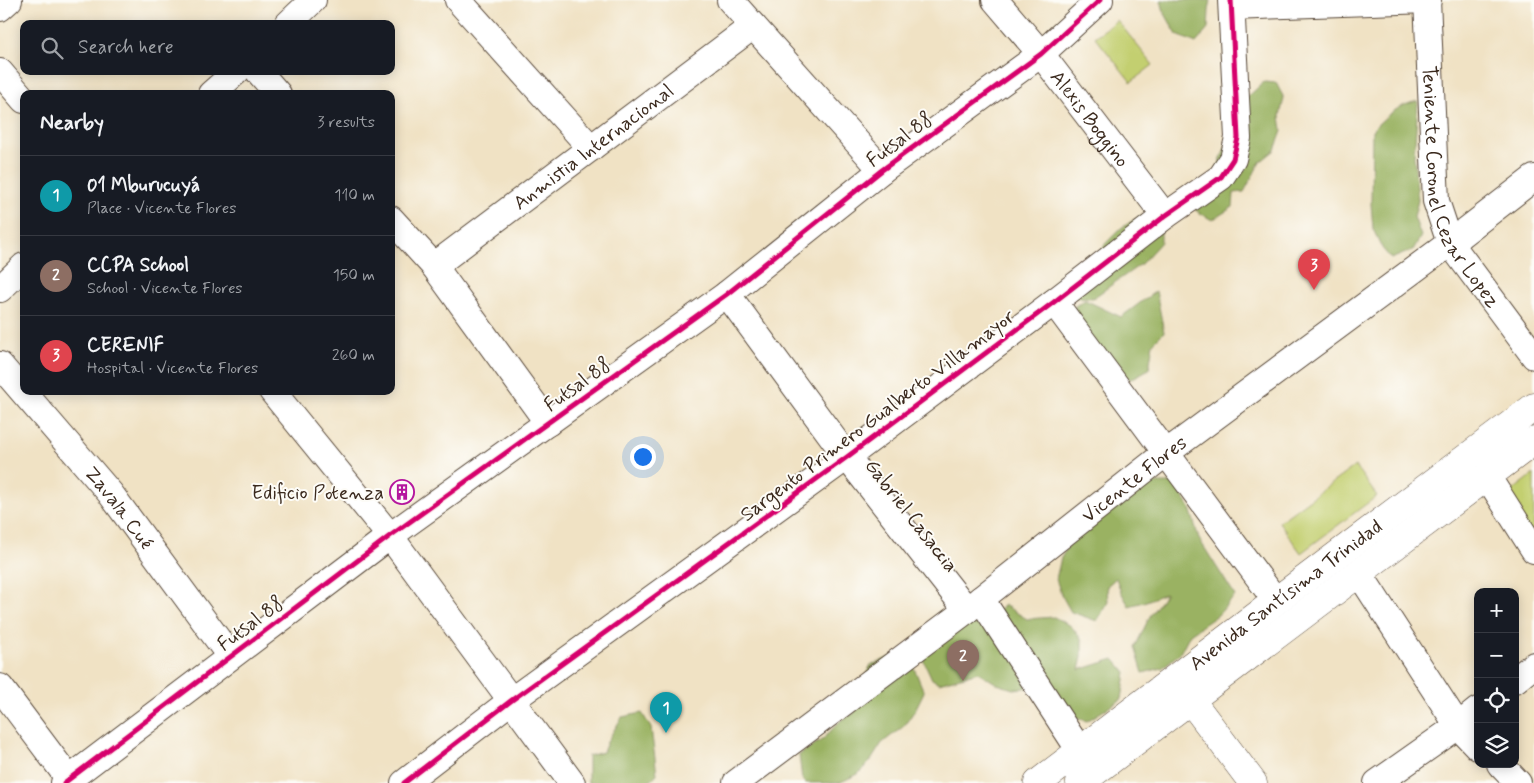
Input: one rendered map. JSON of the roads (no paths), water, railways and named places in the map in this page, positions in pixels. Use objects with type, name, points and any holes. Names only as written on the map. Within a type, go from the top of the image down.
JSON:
[{"type":"main road","name":"Avenida Santísima Trinidad","points":[[1038,783],[1534,407]]},
{"type":"main road","name":"Avenida Santísima Trinidad","points":[[1080,783],[1534,441]]},
{"type":"main road","points":[[1174,679],[1252,783]]},
{"type":"street","points":[[0,8],[9,0]]},
{"type":"street","points":[[292,20],[313,0]]},
{"type":"street","points":[[458,0],[590,148]]},
{"type":"street","points":[[730,0],[882,170]]},
{"type":"street","name":"Alexis Boggino","points":[[995,0],[1040,54],[1165,216]]},
{"type":"street","name":"Futsal 88","points":[[66,781],[390,536],[727,294],[882,170],[1040,54],[1100,0]]},
{"type":"street","points":[[1232,3],[1428,0]]},
{"type":"street","name":"Teniente Coronel Cezar Lopez","points":[[1428,0],[1436,201],[1450,242],[1534,356]]},
{"type":"street","name":"Sargento Primero Gualberto Villamayor","points":[[404,783],[512,700],[847,457],[1165,216],[1221,177],[1233,159],[1238,138],[1232,3]]},
{"type":"street","name":"Anmistia Internacional","points":[[434,266],[752,26]]},
{"type":"street","points":[[0,72],[20,95]]},
{"type":"street","points":[[215,90],[232,75]]},
{"type":"street","points":[[261,75],[275,90]]},
{"type":"street","name":"Vicente Flores","points":[[736,783],[974,604],[1166,453],[1534,178]]},
{"type":"street","points":[[395,223],[434,266],[548,423]]},
{"type":"street","points":[[0,289],[20,270]]},
{"type":"street","name":"Gabriel Casaccia","points":[[727,294],[847,457],[974,604],[1080,751]]},
{"type":"street","points":[[1054,302],[1276,601]]},
{"type":"street","name":"Zavala Cué","points":[[0,365],[20,388]]},
{"type":"street","name":"Zavala Cué","points":[[26,395],[110,493],[230,656]]},
{"type":"street","points":[[275,395],[390,536],[572,783]]},
{"type":"street","points":[[1488,476],[1534,550]]},
{"type":"street","points":[[1359,573],[1458,726],[1474,743]]},
{"type":"street","points":[[1518,678],[1534,665]]},
{"type":"street","points":[[0,687],[66,781]]},
{"type":"street","points":[[1377,783],[1474,713]]},
{"type":"street","points":[[1504,768],[1518,783]]},
{"type":"place","name":"CERENIF","points":[[1314,290]]},
{"type":"place","name":"Edificio Potenza","points":[[402,492]]},
{"type":"place","name":"CCPA School","points":[[963,681]]},
{"type":"place","name":"01 Mburucuyá","points":[[666,733]]}]
